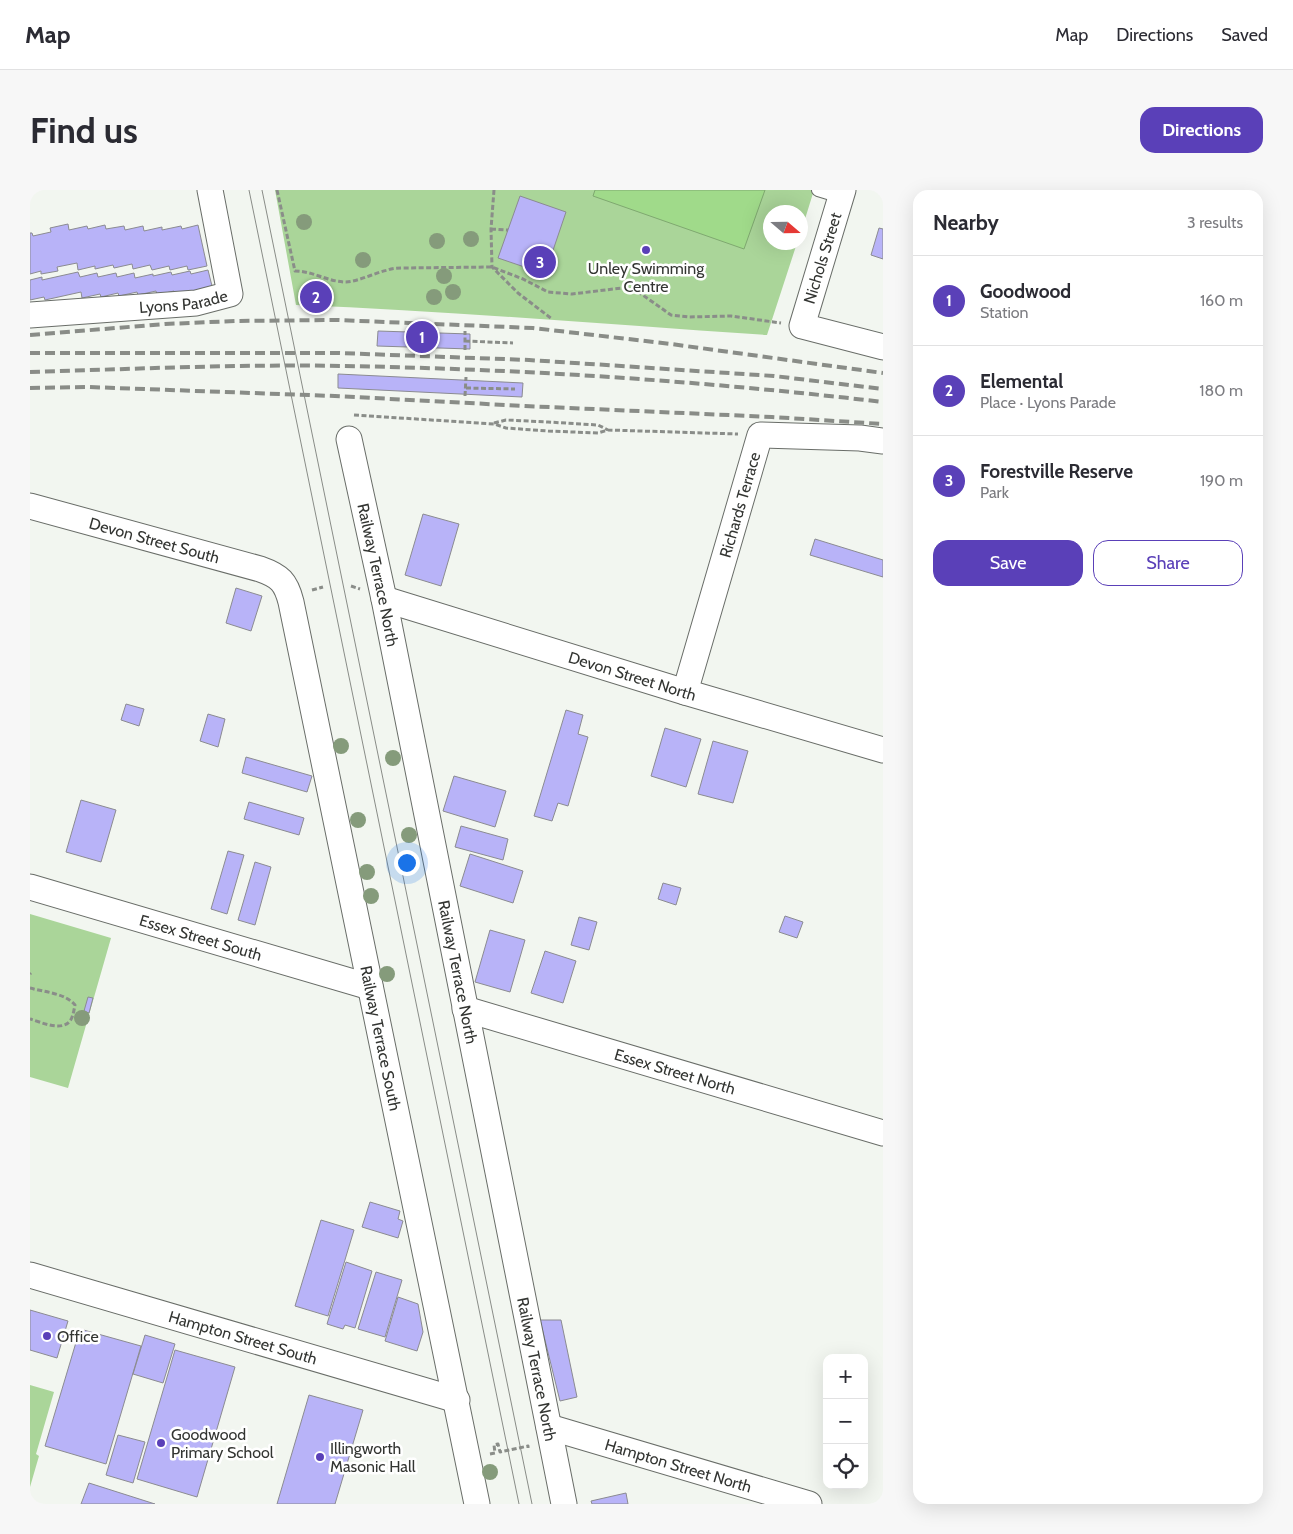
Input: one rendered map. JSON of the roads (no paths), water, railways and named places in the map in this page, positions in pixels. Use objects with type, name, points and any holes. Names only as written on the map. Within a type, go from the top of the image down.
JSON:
[{"type":"street","name":"Lyons Parade","points":[[30,315],[196,303],[230,294],[210,190]]},
{"type":"street","name":"Nichols Street","points":[[834,192],[802,326],[883,347]]},
{"type":"street","name":"Richards Terrace","points":[[685,692],[760,435],[860,438],[883,441]]},
{"type":"street","name":"Railway Terrace North","points":[[349,439],[384,599],[564,1504]]},
{"type":"street","name":"Devon Street South","points":[[30,506],[260,569],[272,573],[278,578]]},
{"type":"street","name":"Railway Terrace South","points":[[278,578],[287,588],[291,602],[477,1504]]},
{"type":"street","name":"Devon Street North","points":[[384,599],[685,692],[883,750]]},
{"type":"street","name":"Essex Street South","points":[[30,887],[370,987]]},
{"type":"street","name":"Essex Street North","points":[[465,1009],[883,1134]]},
{"type":"street","name":"Hampton Street South","points":[[30,1275],[457,1400]]},
{"type":"street","name":"Hampton Street North","points":[[550,1434],[809,1504]]},
{"type":"tram line","points":[[249,190],[519,1504]]},
{"type":"tram line","points":[[262,190],[532,1504]]},
{"type":"railway","points":[[30,335],[165,324],[236,321],[337,320],[533,328],[671,344],[883,373]]},
{"type":"railway","points":[[30,353],[338,353],[529,360],[774,376],[883,389]]},
{"type":"railway","points":[[30,372],[265,366],[479,370],[681,382],[883,402]]},
{"type":"railway","points":[[30,388],[88,387],[335,396],[883,424]]},
{"type":"place","name":"Unley Swimming Centre","points":[[646,250]]},
{"type":"place","name":"Forestville Reserve","points":[[540,262]]},
{"type":"place","name":"Elemental","points":[[316,297]]},
{"type":"place","name":"Goodwood","points":[[422,337]]},
{"type":"place","name":"Office","points":[[47,1336]]},
{"type":"place","name":"Goodwood Primary School","points":[[161,1443]]},
{"type":"place","name":"Illingworth Masonic Hall","points":[[320,1457]]}]
